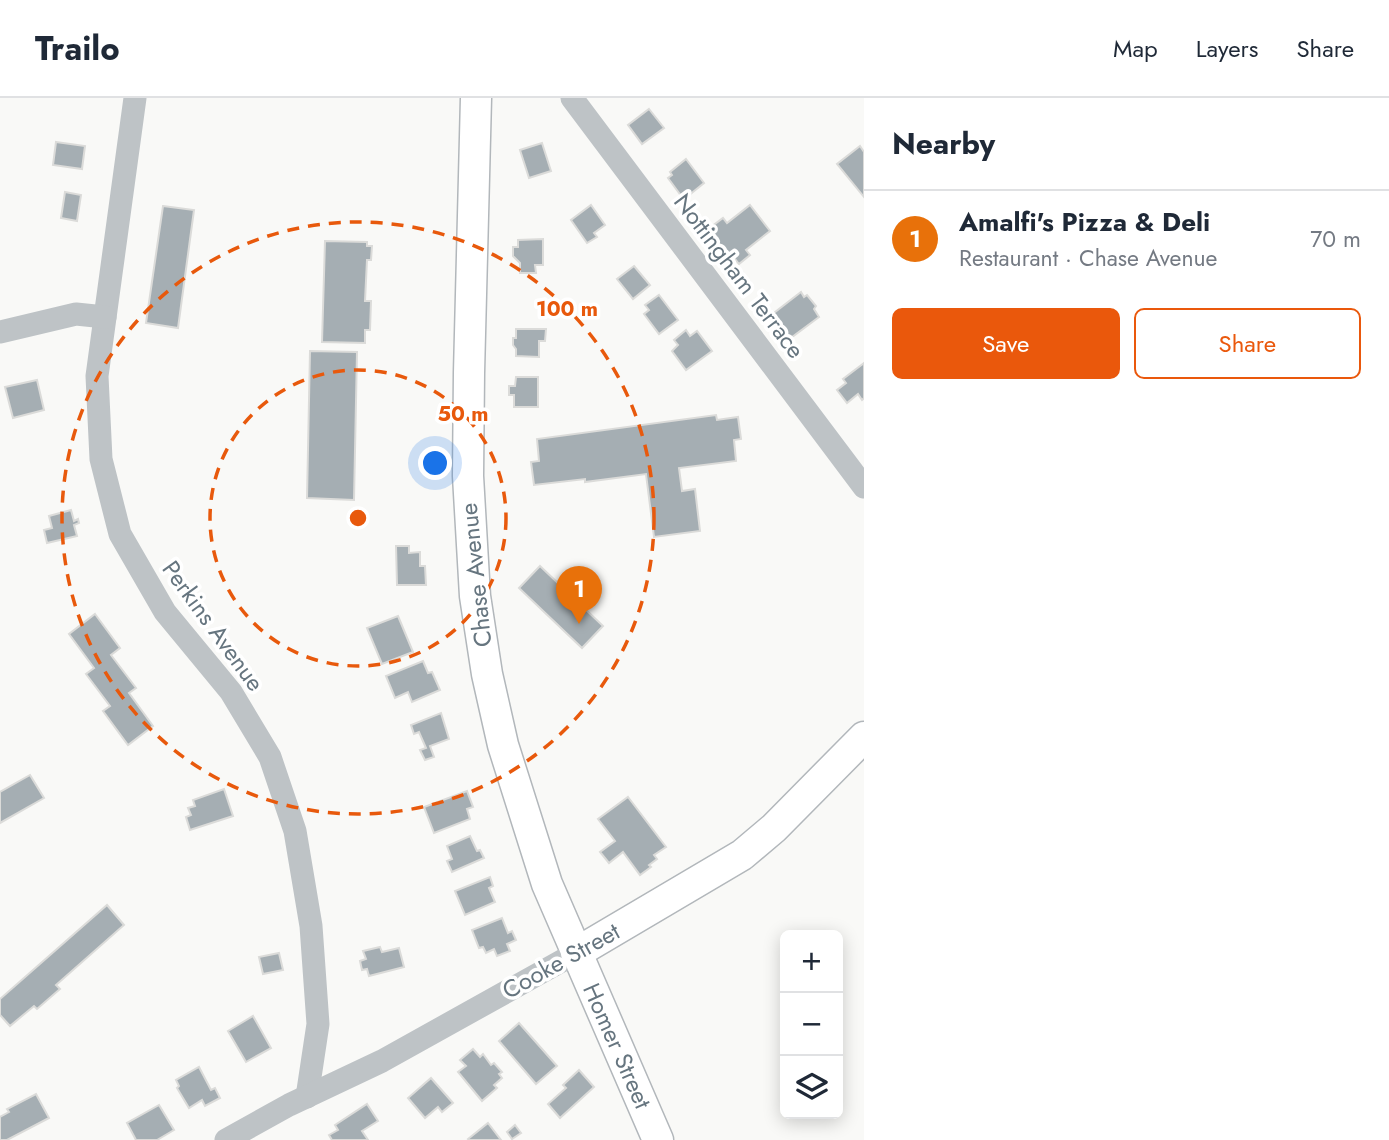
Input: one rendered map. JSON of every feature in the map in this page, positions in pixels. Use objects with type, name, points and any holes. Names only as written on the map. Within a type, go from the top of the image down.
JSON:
[{"type":"main road","name":"Chase Avenue","points":[[476,98],[467,425],[469,516],[475,596],[487,674],[503,745],[547,884],[576,953]]},
{"type":"main road","name":"Cooke Street","points":[[576,953],[742,855],[774,828],[864,737]]},
{"type":"main road","name":"Homer Street","points":[[576,953],[651,1136]]},
{"type":"street","name":"Perkins Avenue","points":[[135,98],[97,376],[101,459],[120,534],[165,612],[231,692],[271,757],[295,831],[311,926],[318,1024],[307,1097]]},
{"type":"street","name":"Nottingham Terrace","points":[[575,102],[864,487]]},
{"type":"street","points":[[0,332],[76,314],[105,317]]},
{"type":"street","name":"Cooke Street","points":[[226,1140],[289,1105],[382,1061],[576,953]]},
{"type":"building","points":[[649,109],[664,128],[642,144],[628,125]]},
{"type":"building","points":[[56,142],[85,146],[82,169],[53,165]]},
{"type":"building","points":[[542,143],[551,171],[529,178],[520,150]]},
{"type":"building","points":[[860,146],[864,152],[864,197],[837,164]]},
{"type":"building","points":[[686,159],[704,183],[688,196],[687,194],[682,197],[668,178],[672,175],[670,172]]},
{"type":"building","points":[[65,192],[81,195],[77,221],[61,218]]},
{"type":"building","points":[[591,205],[605,225],[594,233],[597,237],[587,243],[571,220]]},
{"type":"building","points":[[750,205],[770,231],[746,250],[750,255],[739,264],[735,259],[731,261],[707,230],[723,218],[727,223]]},
{"type":"building","points":[[163,206],[194,210],[178,328],[146,323]]},
{"type":"building","points":[[543,239],[543,265],[535,265],[536,273],[520,273],[520,263],[513,256],[513,247],[518,247],[518,240]]},
{"type":"building","points":[[325,241],[367,242],[367,246],[372,246],[371,260],[367,260],[365,301],[371,301],[370,330],[365,330],[365,343],[322,342]]},
{"type":"building","points":[[634,266],[650,285],[633,299],[617,279]]},
{"type":"building","points":[[801,292],[816,306],[814,309],[819,317],[788,340],[770,316]]},
{"type":"building","points":[[659,295],[678,320],[659,334],[644,314],[649,310],[645,305]]},
{"type":"building","points":[[516,329],[546,329],[545,341],[539,341],[539,357],[516,356],[513,338],[516,338]]},
{"type":"building","points":[[686,330],[690,336],[697,331],[712,351],[686,370],[672,351],[678,345],[674,340]]},
{"type":"building","points":[[310,351],[357,352],[354,500],[307,498]]},
{"type":"building","points":[[864,363],[864,398],[862,400],[858,394],[847,403],[837,390],[846,383],[843,379]]},
{"type":"building","points":[[516,377],[538,377],[538,407],[514,407],[514,395],[509,395],[509,386],[515,386]]},
{"type":"building","points":[[37,380],[44,410],[13,418],[5,387]]},
{"type":"building","points":[[716,415],[717,420],[738,417],[741,439],[734,440],[736,461],[679,468],[682,491],[695,489],[700,531],[654,537],[646,474],[534,485],[531,462],[539,461],[537,439]]},
{"type":"building","points":[[71,510],[74,521],[78,519],[79,523],[74,525],[77,536],[47,543],[44,530],[52,528],[49,516]]},
{"type":"building","points":[[396,546],[409,546],[409,553],[420,552],[420,566],[425,566],[426,585],[397,585]]},
{"type":"building","points":[[540,566],[603,626],[582,648],[519,588]]},
{"type":"building","points":[[95,614],[120,648],[111,655],[136,688],[129,693],[153,726],[128,745],[103,711],[110,706],[86,674],[94,668],[69,634]]},
{"type":"building","points":[[398,616],[413,652],[382,664],[367,628]]},
{"type":"building","points":[[423,661],[428,673],[432,672],[440,690],[412,702],[408,692],[395,698],[386,676]]},
{"type":"building","points":[[441,713],[449,739],[430,746],[434,757],[425,760],[420,750],[426,748],[419,732],[414,734],[411,725]]},
{"type":"building","points":[[30,775],[44,798],[0,823],[0,792]]},
{"type":"building","points":[[224,789],[233,816],[190,830],[186,817],[191,815],[188,808],[195,806],[193,800]]},
{"type":"building","points":[[467,791],[473,807],[467,809],[470,819],[434,833],[424,807]]},
{"type":"building","points":[[628,797],[666,847],[654,855],[657,859],[640,875],[623,852],[609,863],[600,852],[615,841],[598,819]]},
{"type":"building","points":[[470,836],[477,851],[480,850],[484,858],[452,872],[447,861],[452,859],[447,846]]},
{"type":"building","points":[[490,877],[493,886],[489,888],[495,902],[465,915],[455,891]]},
{"type":"building","points":[[107,905],[124,925],[56,985],[60,989],[37,1009],[34,1006],[10,1026],[0,1015],[0,999]]},
{"type":"building","points":[[502,918],[508,933],[512,931],[516,940],[507,944],[510,951],[497,956],[494,949],[486,953],[483,947],[479,948],[472,930]]},
{"type":"building","points":[[380,947],[382,952],[399,948],[404,967],[369,976],[367,969],[362,970],[360,961],[366,959],[363,951]]},
{"type":"building","points":[[279,953],[283,970],[263,974],[259,957]]},
{"type":"building","points":[[253,1016],[271,1048],[246,1062],[228,1031]]},
{"type":"building","points":[[519,1023],[557,1066],[536,1084],[499,1041]]},
{"type":"building","points":[[473,1049],[480,1057],[483,1054],[491,1065],[494,1063],[502,1072],[499,1074],[502,1078],[494,1085],[497,1088],[482,1101],[458,1072],[466,1066],[460,1060]]},
{"type":"building","points":[[199,1067],[211,1090],[215,1088],[220,1098],[205,1106],[202,1100],[189,1108],[177,1088],[179,1086],[176,1080]]},
{"type":"building","points":[[579,1070],[594,1087],[560,1118],[548,1104],[566,1088],[563,1085]]},
{"type":"building","points":[[431,1078],[453,1103],[442,1112],[438,1107],[425,1118],[408,1098]]},
{"type":"building","points":[[36,1094],[49,1118],[7,1140],[0,1140],[0,1117],[9,1112],[7,1109]]},
{"type":"building","points":[[367,1104],[378,1121],[362,1131],[368,1140],[332,1140],[329,1135],[338,1130],[335,1125]]},
{"type":"building","points":[[159,1105],[174,1130],[157,1140],[136,1140],[127,1123]]},
{"type":"building","points":[[488,1123],[501,1140],[468,1139]]},
{"type":"building","points":[[515,1125],[521,1133],[512,1139],[507,1132]]},
{"type":"place","name":"Amalfi's Pizza & Deli","points":[[579,624]]}]
